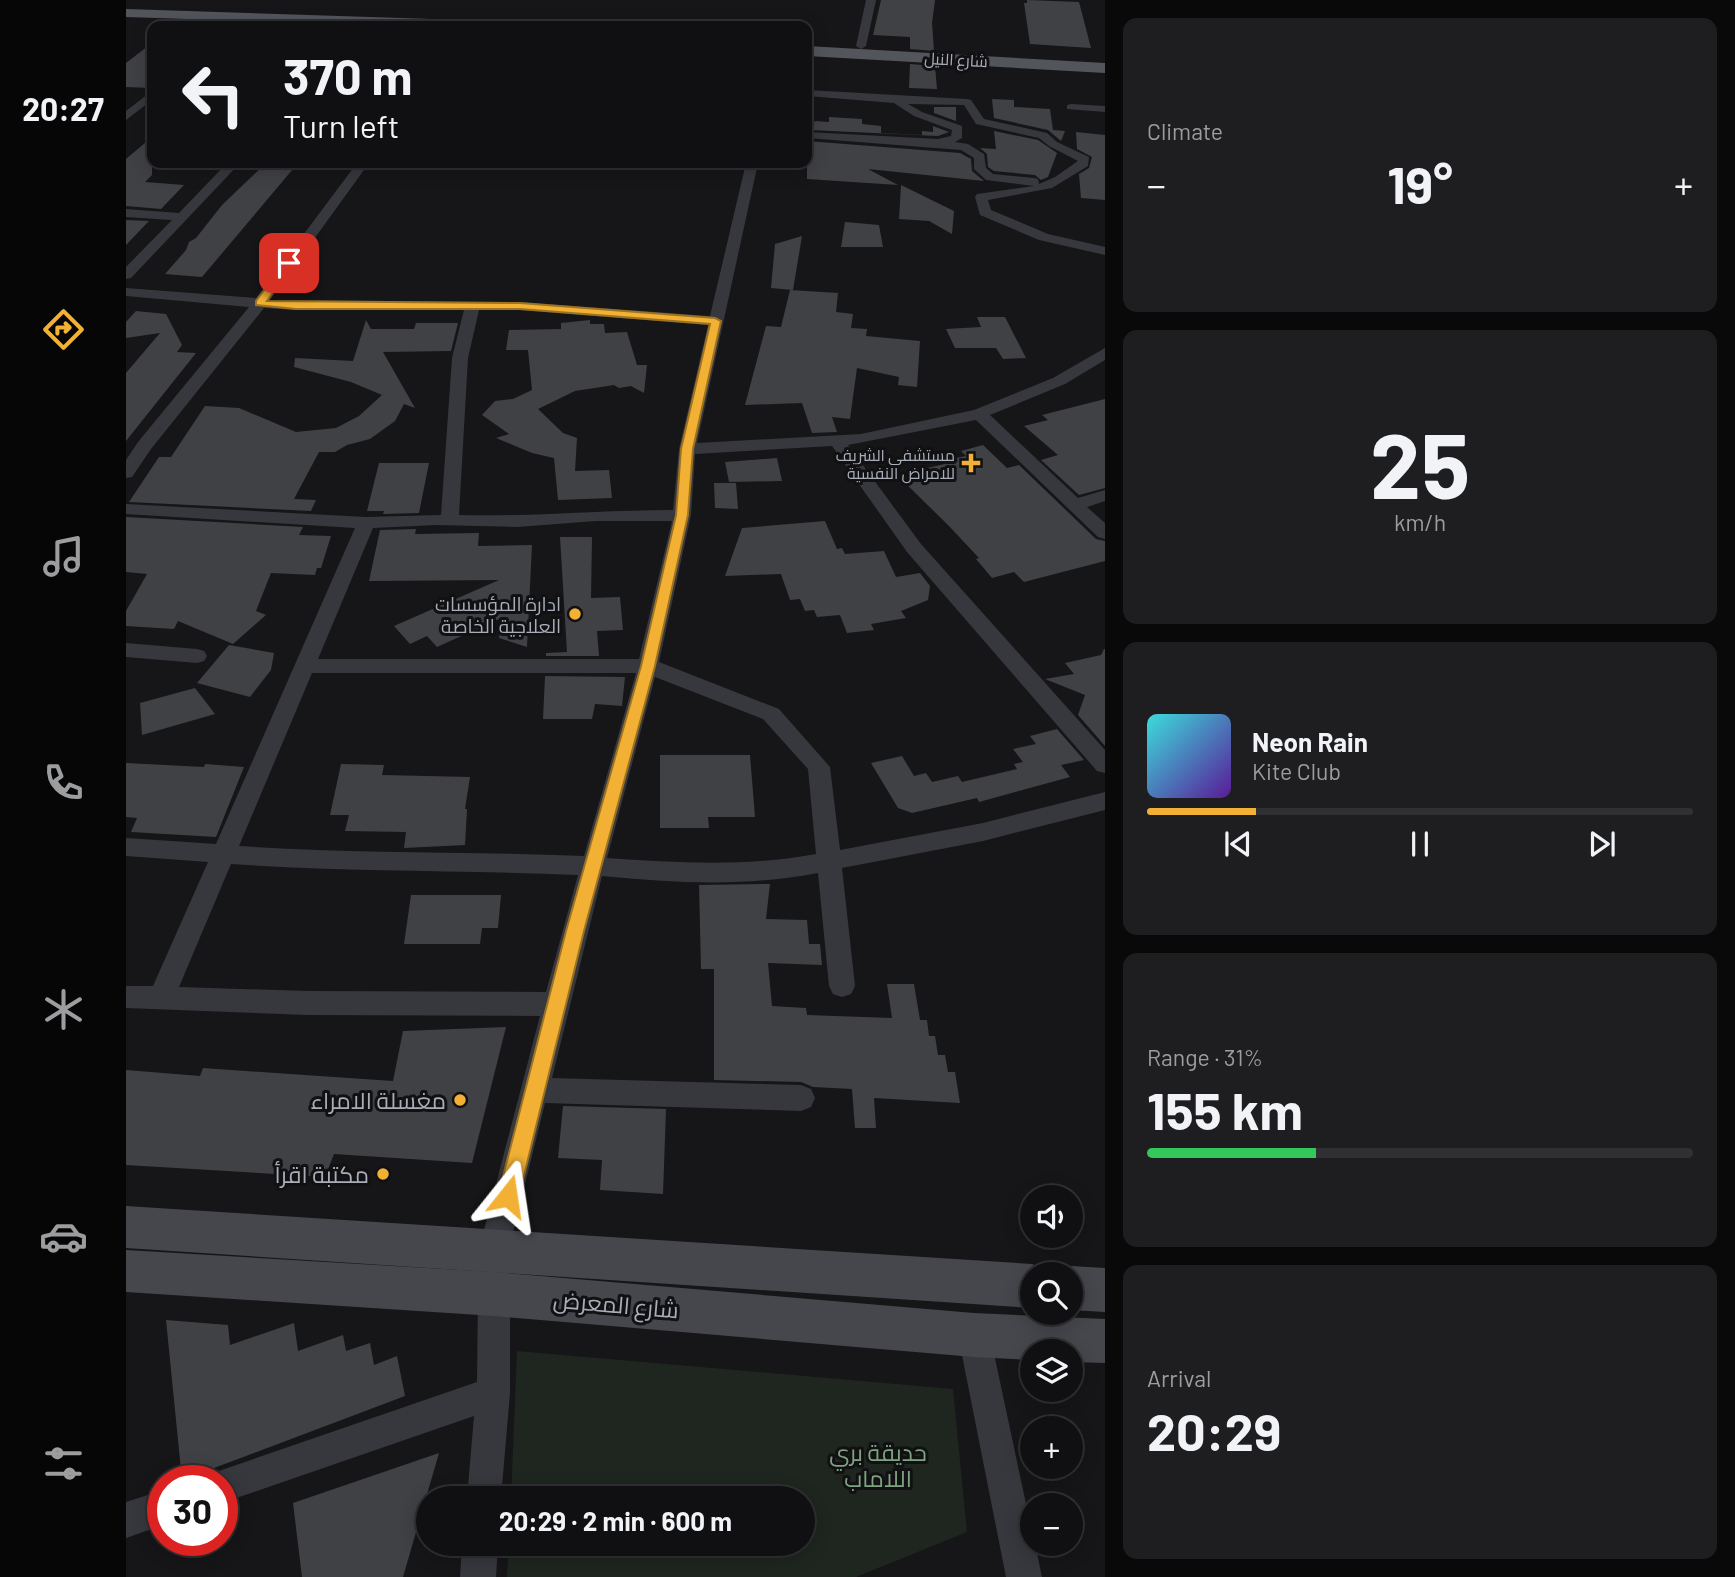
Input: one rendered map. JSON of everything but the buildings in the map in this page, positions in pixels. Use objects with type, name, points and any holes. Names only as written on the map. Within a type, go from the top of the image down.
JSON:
[{"type":"main road","points":[[128,16],[327,21]]},
{"type":"main road","name":"شارع النيل","points":[[812,43],[1105,59]]},
{"type":"main road","name":"شارع النيل","points":[[812,51],[1105,68]]},
{"type":"main road","points":[[126,1227],[1020,1285]]},
{"type":"main road","points":[[536,1253],[566,1300]]},
{"type":"main road","name":"شارع المعرض","points":[[126,1271],[494,1294],[974,1335],[1105,1341]]},
{"type":"main road","points":[[1083,1289],[1105,1290]]},
{"type":"street","points":[[861,46],[871,0]]},
{"type":"street","points":[[812,93],[967,102],[980,122],[1043,135],[1053,144],[1084,160],[1067,178],[1047,188],[981,197],[985,212],[1044,237],[1105,251]]},
{"type":"street","points":[[126,127],[130,123],[126,119],[147,99]]},
{"type":"street","points":[[895,100],[918,114],[958,128],[956,138],[938,143]]},
{"type":"street","points":[[1071,107],[1105,109]]},
{"type":"street","points":[[812,135],[964,147],[980,157],[980,169],[990,177],[1022,179],[1048,186],[1047,188]]},
{"type":"street","points":[[126,275],[229,168]]},
{"type":"street","points":[[126,473],[135,445],[260,303],[359,168]]},
{"type":"street","points":[[494,1250],[648,666],[682,515],[687,449],[751,168]]},
{"type":"street","points":[[126,214],[183,217]]},
{"type":"street","points":[[126,292],[296,306],[473,305],[715,321]]},
{"type":"street","points":[[450,520],[460,358],[473,305]]},
{"type":"street","points":[[687,449],[836,440],[923,427],[979,414],[1059,381],[1105,353]]},
{"type":"street","points":[[979,414],[1105,533]]},
{"type":"street","points":[[836,440],[914,548],[1105,765]]},
{"type":"street","points":[[1074,505],[1105,495]]},
{"type":"street","points":[[126,509],[366,523],[450,520],[517,522],[596,516],[682,515]]},
{"type":"street","points":[[161,999],[366,523]]},
{"type":"street","points":[[126,650],[197,656]]},
{"type":"street","points":[[305,666],[648,666],[771,714],[819,767],[842,986]]},
{"type":"street","points":[[126,848],[324,861],[471,861],[594,866],[687,874],[784,870],[983,832],[1105,801]]},
{"type":"street","points":[[126,997],[557,1004]]},
{"type":"street","points":[[537,1090],[801,1098]]},
{"type":"street","points":[[485,1486],[493,1393],[494,1294]]},
{"type":"street","points":[[974,1335],[1024,1577]]},
{"type":"street","points":[[238,1481],[493,1393]]},
{"type":"street","points":[[126,1520],[147,1513]]},
{"type":"street","points":[[478,1577],[479,1556]]},
{"type":"green space","name":"حديقة بري اللاماب","points":[[517,1351],[953,1389],[967,1532],[856,1577],[507,1577],[508,1556],[815,1556],[815,1486],[511,1486]]},
{"type":"place","name":"مستشفى الشريف للامراض النفسية","points":[[971,463]]},
{"type":"place","name":"ادارة المؤسسات العلاجية الخاصة","points":[[575,614]]},
{"type":"place","name":"مغسلة الامراء","points":[[460,1100]]},
{"type":"place","name":"مكتبة اقرأ","points":[[383,1174]]},
{"type":"route","points":[[289,263],[260,303],[296,306],[520,306],[715,321],[687,449],[682,515],[648,666],[575,931],[537,1090],[508,1196]]}]
